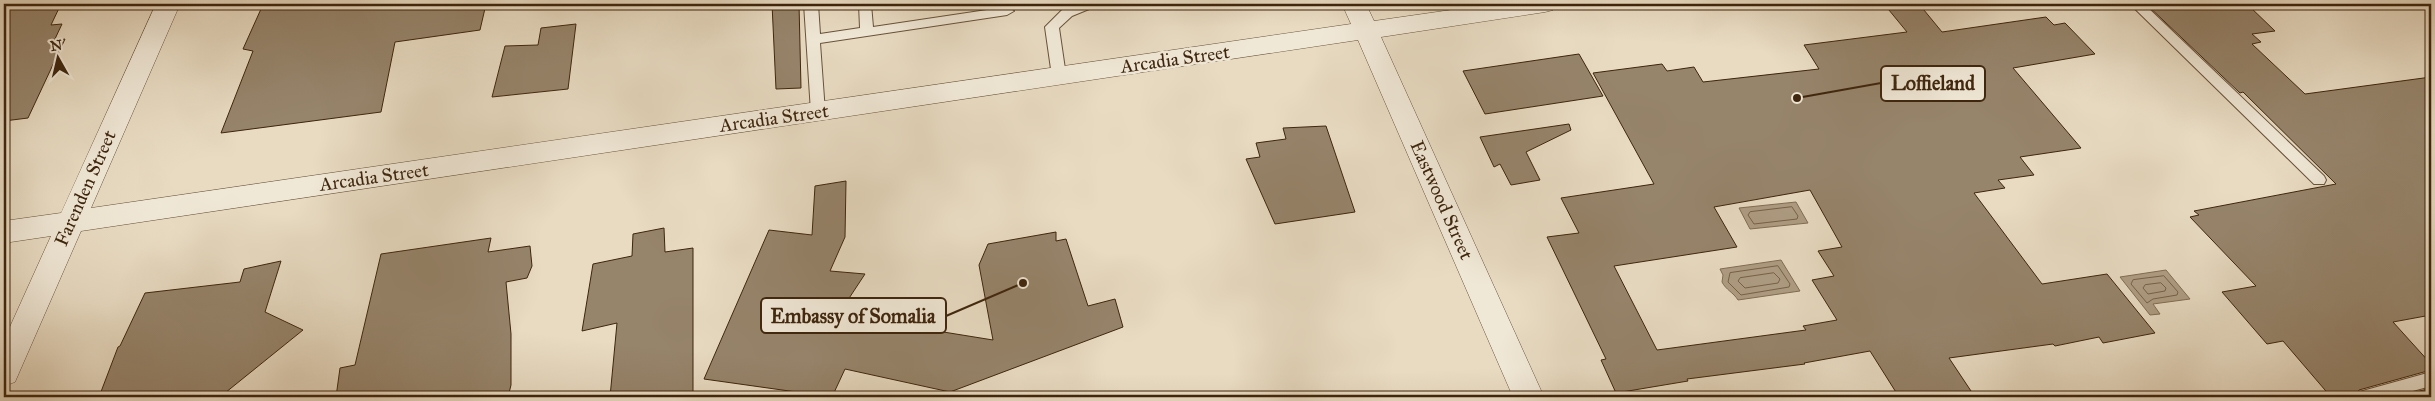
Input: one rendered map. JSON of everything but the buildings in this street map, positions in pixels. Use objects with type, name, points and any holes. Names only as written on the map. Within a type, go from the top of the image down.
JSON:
[{"type":"street","name":"Farenden Street","points":[[4,373],[168,4]]},
{"type":"street","name":"Eastwood Street","points":[[1354,4],[1528,397]]},
{"type":"street","name":"Arcadia Street","points":[[4,232],[1545,4]]},
{"type":"lane","points":[[811,4],[818,112]]},
{"type":"lane","points":[[865,4],[867,32]]},
{"type":"lane","points":[[1059,76],[1052,27],[1067,13],[1089,4]]},
{"type":"lane","points":[[2136,4],[2319,180]]},
{"type":"lane","points":[[813,40],[1007,11]]},
{"type":"lane","points":[[2366,397],[2431,379]]},
{"type":"water","points":[[1796,202],[1808,223],[1750,229],[1739,208]]},
{"type":"water","points":[[1781,260],[1800,291],[1738,300],[1722,282],[1723,275],[1720,269]]},
{"type":"water","points":[[2166,270],[2190,299],[2153,304],[2160,314],[2150,315],[2120,277]]},
{"type":"place","name":"Loffieland","points":[[1797,98]]},
{"type":"place","name":"Embassy of Somalia","points":[[1023,283]]}]
